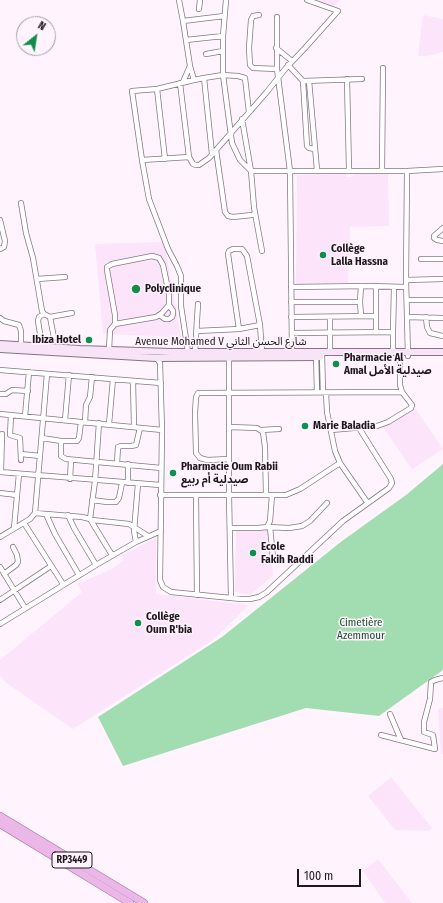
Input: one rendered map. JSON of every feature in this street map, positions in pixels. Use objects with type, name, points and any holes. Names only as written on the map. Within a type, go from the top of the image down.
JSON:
[{"type":"highway","name":"RP3449","points":[[0,816],[144,903]]},
{"type":"highway","name":"RP3449","points":[[0,824],[130,903]]},
{"type":"main road","name":"Avenue Mohamed V شارع الحسن الثاني","points":[[0,344],[159,356],[408,354],[443,352]]},
{"type":"main road","name":"Avenue Mohamed V شارع الحسن الثاني","points":[[0,349],[107,352]]},
{"type":"main road","name":"Avenue Mohamed V شارع الحسن الثاني","points":[[159,356],[188,352],[229,355],[262,353],[319,355],[330,353],[398,354]]},
{"type":"main road","name":"Avenue Mohamed V شارع الحسن الثاني","points":[[408,354],[443,356]]},
{"type":"street","points":[[179,0],[190,66],[194,80]]},
{"type":"street","points":[[199,9],[200,0]]},
{"type":"street","points":[[226,0],[223,36],[223,75],[232,143],[237,156],[251,171],[443,169]]},
{"type":"street","points":[[190,66],[181,83],[189,158],[193,164],[199,165],[207,160],[288,65],[306,48],[338,11],[307,0]]},
{"type":"street","points":[[259,15],[253,16],[251,20],[250,65],[253,68],[277,69]]},
{"type":"street","points":[[183,21],[224,16]]},
{"type":"street","points":[[277,17],[277,69],[290,171],[292,353]]},
{"type":"street","points":[[186,40],[223,36]]},
{"type":"street","points":[[276,48],[292,61]]},
{"type":"street","points":[[206,54],[223,51]]},
{"type":"street","points":[[288,65],[303,81],[307,146],[315,149]]},
{"type":"street","points":[[382,170],[383,68]]},
{"type":"street","points":[[188,352],[181,306],[180,273],[149,200],[132,91],[157,89],[223,75],[238,76],[245,78],[249,112]]},
{"type":"street","points":[[204,78],[212,154]]},
{"type":"street","points":[[347,79],[349,170]]},
{"type":"street","points":[[303,81],[362,79]]},
{"type":"street","points":[[309,81],[317,170]]},
{"type":"street","points":[[157,89],[165,159]]},
{"type":"street","points":[[305,114],[312,114]]},
{"type":"street","points":[[242,120],[262,251]]},
{"type":"street","points":[[216,150],[225,212],[228,216],[238,217],[248,216],[255,213]]},
{"type":"street","points":[[142,160],[189,158]]},
{"type":"street","points":[[408,170],[406,280],[408,354]]},
{"type":"street","points":[[21,203],[26,233],[34,258],[41,305],[44,314],[50,317],[72,313]]},
{"type":"street","points":[[0,220],[5,241],[4,247],[0,249]]},
{"type":"street","points":[[443,228],[434,236],[434,238],[443,241]]},
{"type":"street","points":[[239,329],[228,254],[232,248],[242,249],[247,256],[260,325],[262,353]]},
{"type":"street","points":[[107,352],[110,330],[115,324],[115,315],[107,270],[109,265],[152,256],[159,258],[163,265],[169,294],[169,306],[173,311],[173,314],[172,317],[165,319],[159,315]]},
{"type":"street","points":[[421,259],[443,259]]},
{"type":"street","points":[[37,279],[65,277]]},
{"type":"street","points":[[406,280],[443,279]]},
{"type":"street","points":[[361,286],[361,316]]},
{"type":"street","points":[[376,286],[376,332]]},
{"type":"street","points":[[291,287],[406,287]]},
{"type":"street","points":[[331,430],[384,424],[410,409],[412,405],[402,392],[398,354],[393,332],[394,287]]},
{"type":"street","points":[[407,300],[443,300]]},
{"type":"street","points":[[291,302],[360,302]]},
{"type":"street","points":[[195,352],[198,304]]},
{"type":"street","points":[[115,324],[156,317],[169,306]]},
{"type":"street","points":[[42,346],[38,321],[44,314]]},
{"type":"street","points":[[291,317],[376,316]]},
{"type":"street","points":[[50,317],[54,338]]},
{"type":"street","points":[[330,317],[330,353]]},
{"type":"street","points":[[408,317],[443,318]]},
{"type":"street","points":[[426,317],[427,329],[430,333],[443,336]]},
{"type":"street","points":[[0,318],[4,321],[20,326],[21,345]]},
{"type":"street","points":[[197,331],[239,329],[260,325]]},
{"type":"street","points":[[292,333],[393,332]]},
{"type":"street","points":[[229,355],[231,598]]},
{"type":"street","points":[[317,392],[319,355]]},
{"type":"street","points":[[319,355],[335,452],[340,463],[367,502]]},
{"type":"street","points":[[159,356],[162,430],[160,485],[160,576],[162,586],[171,592],[250,599],[263,594],[327,534],[367,502],[389,488],[392,481],[359,428]]},
{"type":"street","points":[[0,370],[161,383]]},
{"type":"street","points":[[25,416],[29,372]]},
{"type":"street","points":[[0,537],[24,523],[35,513],[47,374]]},
{"type":"street","points":[[65,420],[69,375]]},
{"type":"street","points":[[42,438],[61,441],[78,440],[86,405],[90,397],[92,377]]},
{"type":"street","points":[[109,424],[113,379]]},
{"type":"street","points":[[132,381],[134,426]]},
{"type":"street","points":[[0,394],[6,394],[12,390],[28,391]]},
{"type":"street","points":[[230,459],[207,460],[198,457],[195,450],[195,420],[196,398],[198,394],[229,392],[402,392]]},
{"type":"street","points":[[0,414],[134,426],[162,430]]},
{"type":"street","points":[[10,435],[12,415]]},
{"type":"street","points":[[99,423],[91,520],[112,555]]},
{"type":"street","points":[[230,427],[256,428],[261,430],[278,429]]},
{"type":"street","points":[[117,463],[118,448],[121,446],[136,445],[140,428]]},
{"type":"street","points":[[261,430],[264,440],[266,495]]},
{"type":"street","points":[[21,460],[20,438],[1,434],[1,472],[70,479],[160,485]]},
{"type":"street","points":[[61,441],[61,456],[71,460],[96,461],[161,468]]},
{"type":"street","points":[[21,454],[40,456]]},
{"type":"street","points":[[70,479],[71,460]]},
{"type":"street","points":[[160,494],[291,494],[340,463]]},
{"type":"street","points":[[128,464],[128,483]]},
{"type":"street","points":[[14,528],[19,474]]},
{"type":"street","points":[[92,500],[116,502],[119,498],[122,483]]},
{"type":"street","points":[[136,542],[135,527],[138,484]]},
{"type":"street","points":[[0,493],[17,495]]},
{"type":"street","points":[[196,495],[197,595]]},
{"type":"street","points":[[272,495],[269,527],[273,558]]},
{"type":"street","points":[[230,528],[289,528],[302,526],[310,521],[328,503]]},
{"type":"street","points":[[35,513],[123,523],[135,527],[148,536]]},
{"type":"street","points":[[46,514],[55,534],[79,575]]},
{"type":"street","points":[[68,516],[96,564]]},
{"type":"street","points":[[24,523],[63,584]]},
{"type":"street","points":[[0,624],[96,564],[136,542],[160,531]]},
{"type":"street","points":[[4,574],[18,562],[17,555],[13,547]]},
{"type":"street","points":[[0,600],[15,592],[51,566]]},
{"type":"street","points":[[0,567],[25,608]]},
{"type":"street","points":[[381,735],[435,749],[433,735],[424,732],[424,722],[430,699],[431,682],[443,678]]},
{"type":"street","points":[[390,714],[401,740]]},
{"type":"shaded area","points":[[313,0],[340,0],[333,7]]},
{"type":"shaded area","points":[[423,15],[443,19],[443,52],[427,56],[418,56]]},
{"type":"shaded area","name":"Collège Lalla Hassna","points":[[346,174],[346,177],[352,177],[353,174],[388,174],[389,226],[350,227],[348,283],[296,284],[297,175]]},
{"type":"shaded area","name":"Polyclinique","points":[[164,242],[181,337],[103,334],[95,244]]},
{"type":"shaded area","points":[[415,408],[443,449],[412,469],[382,426]]},
{"type":"shaded area","name":"Ecole Fakih Raddi","points":[[236,529],[269,530],[273,576],[250,595],[235,592]]},
{"type":"shaded area","name":"Collège Oum R'bia","points":[[156,538],[156,594],[249,605],[213,640],[73,729],[5,682],[0,675],[0,660],[82,592],[77,584],[112,569],[124,560],[122,555]]},
{"type":"shaded area","points":[[443,708],[443,754],[441,755],[438,709]]},
{"type":"shaded area","points":[[391,777],[432,828],[429,831],[395,830],[368,796]]},
{"type":"shaded area","points":[[378,859],[412,903],[385,903],[363,871]]},
{"type":"green space","name":"Cimetière Azemmour","points":[[443,464],[443,670],[379,716],[306,708],[123,766],[98,717],[222,637],[342,541],[406,495]]},
{"type":"place","name":"Collège Lalla Hassna","points":[[323,255]]},
{"type":"place","name":"Polyclinique","points":[[136,289]]},
{"type":"place","name":"Ibiza Hotel","points":[[89,340]]},
{"type":"place","name":"Pharmacie Al Amal صيدلية الأمل","points":[[336,364]]},
{"type":"place","name":"Marie Baladia","points":[[305,426]]},
{"type":"place","name":"Pharmacie Oum Rabii صيدلية أم ربيع","points":[[173,473]]},
{"type":"place","name":"Ecole Fakih Raddi","points":[[253,553]]},
{"type":"place","name":"Collège Oum R'bia","points":[[138,623]]}]
